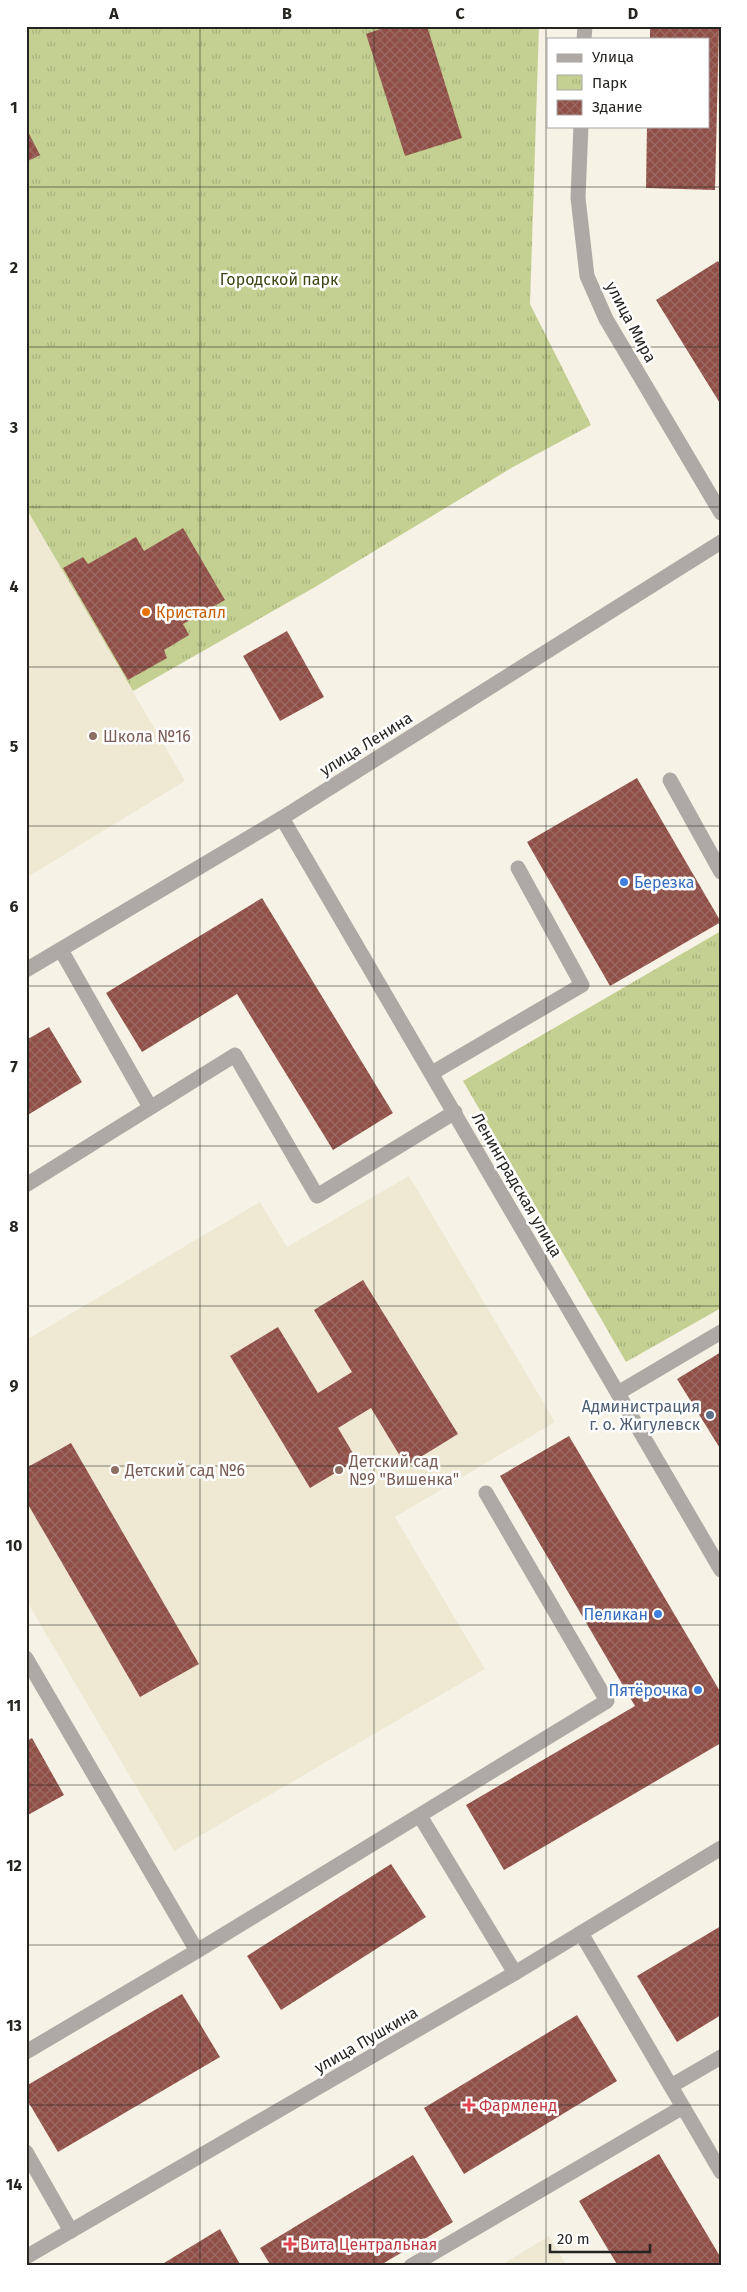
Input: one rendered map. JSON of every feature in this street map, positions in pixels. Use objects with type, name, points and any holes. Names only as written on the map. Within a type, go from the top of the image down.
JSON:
[{"type":"street","name":"улица Мира","points":[[581,128],[578,198],[587,276],[606,319],[721,513]]},
{"type":"street","name":"улица Ленина","points":[[26,970],[282,818],[721,542]]},
{"type":"street","points":[[670,780],[721,872]]},
{"type":"street","name":"Ленинградская улица","points":[[282,818],[721,1570]]},
{"type":"street","points":[[432,1073],[582,985],[518,868]]},
{"type":"street","points":[[60,950],[150,1107]]},
{"type":"street","points":[[26,1185],[235,1055],[317,1196],[455,1112]]},
{"type":"street","points":[[618,1393],[721,1332]]},
{"type":"street","points":[[26,2052],[197,1951],[607,1701],[486,1493]]},
{"type":"street","points":[[26,1658],[197,1951]]},
{"type":"street","points":[[420,1816],[514,1973]]},
{"type":"street","name":"улица Пушкина","points":[[26,2257],[514,1973],[721,1848]]},
{"type":"street","points":[[581,1933],[721,2172]]},
{"type":"street","points":[[671,2086],[721,2057]]},
{"type":"street","points":[[411,2266],[683,2107]]},
{"type":"street","points":[[26,2152],[71,2231]]},
{"type":"shaded area","name":"Школа №16","points":[[26,508],[185,781],[26,878]]},
{"type":"shaded area","points":[[409,1176],[555,1422],[395,1517],[485,1669],[174,1851],[26,1600],[26,1340],[260,1202],[287,1247]]},
{"type":"shaded area","points":[[549,2236],[567,2266],[500,2266]]},
{"type":"green space","name":"Городской парк","points":[[26,26],[539,26],[530,304],[591,425],[513,467],[315,587],[133,691],[26,508]]},
{"type":"green space","points":[[721,931],[721,1308],[626,1362],[463,1081]]},
{"type":"building","points":[[389,26],[427,26],[462,138],[405,156],[366,34]]},
{"type":"building","points":[[650,26],[719,26],[715,190],[646,188],[647,128],[710,128],[710,38],[650,38]]},
{"type":"building","points":[[26,128],[40,155],[26,162]]},
{"type":"building","points":[[718,261],[721,265],[721,405],[656,300]]},
{"type":"building","name":"Кристалл","points":[[183,528],[225,600],[183,624],[189,635],[164,650],[167,658],[128,680],[63,568],[83,557],[88,564],[136,537],[144,551]]},
{"type":"building","points":[[287,631],[324,697],[280,721],[243,656]]},
{"type":"building","name":"Березка","points":[[637,778],[721,922],[610,986],[527,842]]},
{"type":"building","points":[[262,898],[393,1113],[333,1150],[237,994],[142,1052],[106,993]]},
{"type":"building","points":[[49,1027],[82,1082],[26,1116],[26,1040]]},
{"type":"building","points":[[363,1280],[458,1434],[406,1466],[371,1408],[338,1428],[357,1460],[310,1488],[230,1356],[278,1327],[318,1393],[352,1372],[314,1310]]},
{"type":"building","name":"Администрация г. о. Жигулевск","points":[[721,1352],[721,1450],[677,1379]]},
{"type":"building","points":[[569,1436],[721,1693],[721,1743],[504,1870],[466,1805],[635,1706],[500,1476]]},
{"type":"building","points":[[71,1443],[199,1664],[140,1697],[26,1501],[26,1468]]},
{"type":"building","points":[[32,1738],[64,1795],[26,1816],[26,1741]]},
{"type":"building","points":[[391,1864],[426,1917],[281,2010],[247,1956]]},
{"type":"building","points":[[721,1926],[721,2015],[677,2042],[637,1976]]},
{"type":"building","points":[[182,1994],[220,2057],[58,2152],[26,2098],[26,2086]]},
{"type":"building","points":[[577,2015],[617,2081],[464,2174],[424,2108]]},
{"type":"building","points":[[659,2154],[721,2258],[721,2266],[618,2266],[579,2201]]},
{"type":"building","points":[[413,2155],[453,2222],[379,2266],[271,2266],[260,2248]]},
{"type":"building","points":[[220,2229],[241,2266],[159,2266]]},
{"type":"place","name":"Кристалл","points":[[146,612]]},
{"type":"place","name":"Школа №16","points":[[93,736]]},
{"type":"place","name":"Березка","points":[[624,882]]},
{"type":"place","name":"Администрация г. о. Жигулевск","points":[[710,1415]]},
{"type":"place","name":"Детский сад №6","points":[[115,1470]]},
{"type":"place","name":"Детский сад №9 \"Вишенка\"","points":[[339,1470]]},
{"type":"place","name":"Пеликан","points":[[658,1614]]},
{"type":"place","name":"Пятёрочка","points":[[698,1690]]},
{"type":"place","name":"Фармленд","points":[[469,2105]]},
{"type":"place","name":"Вита Центральная","points":[[290,2244]]}]
